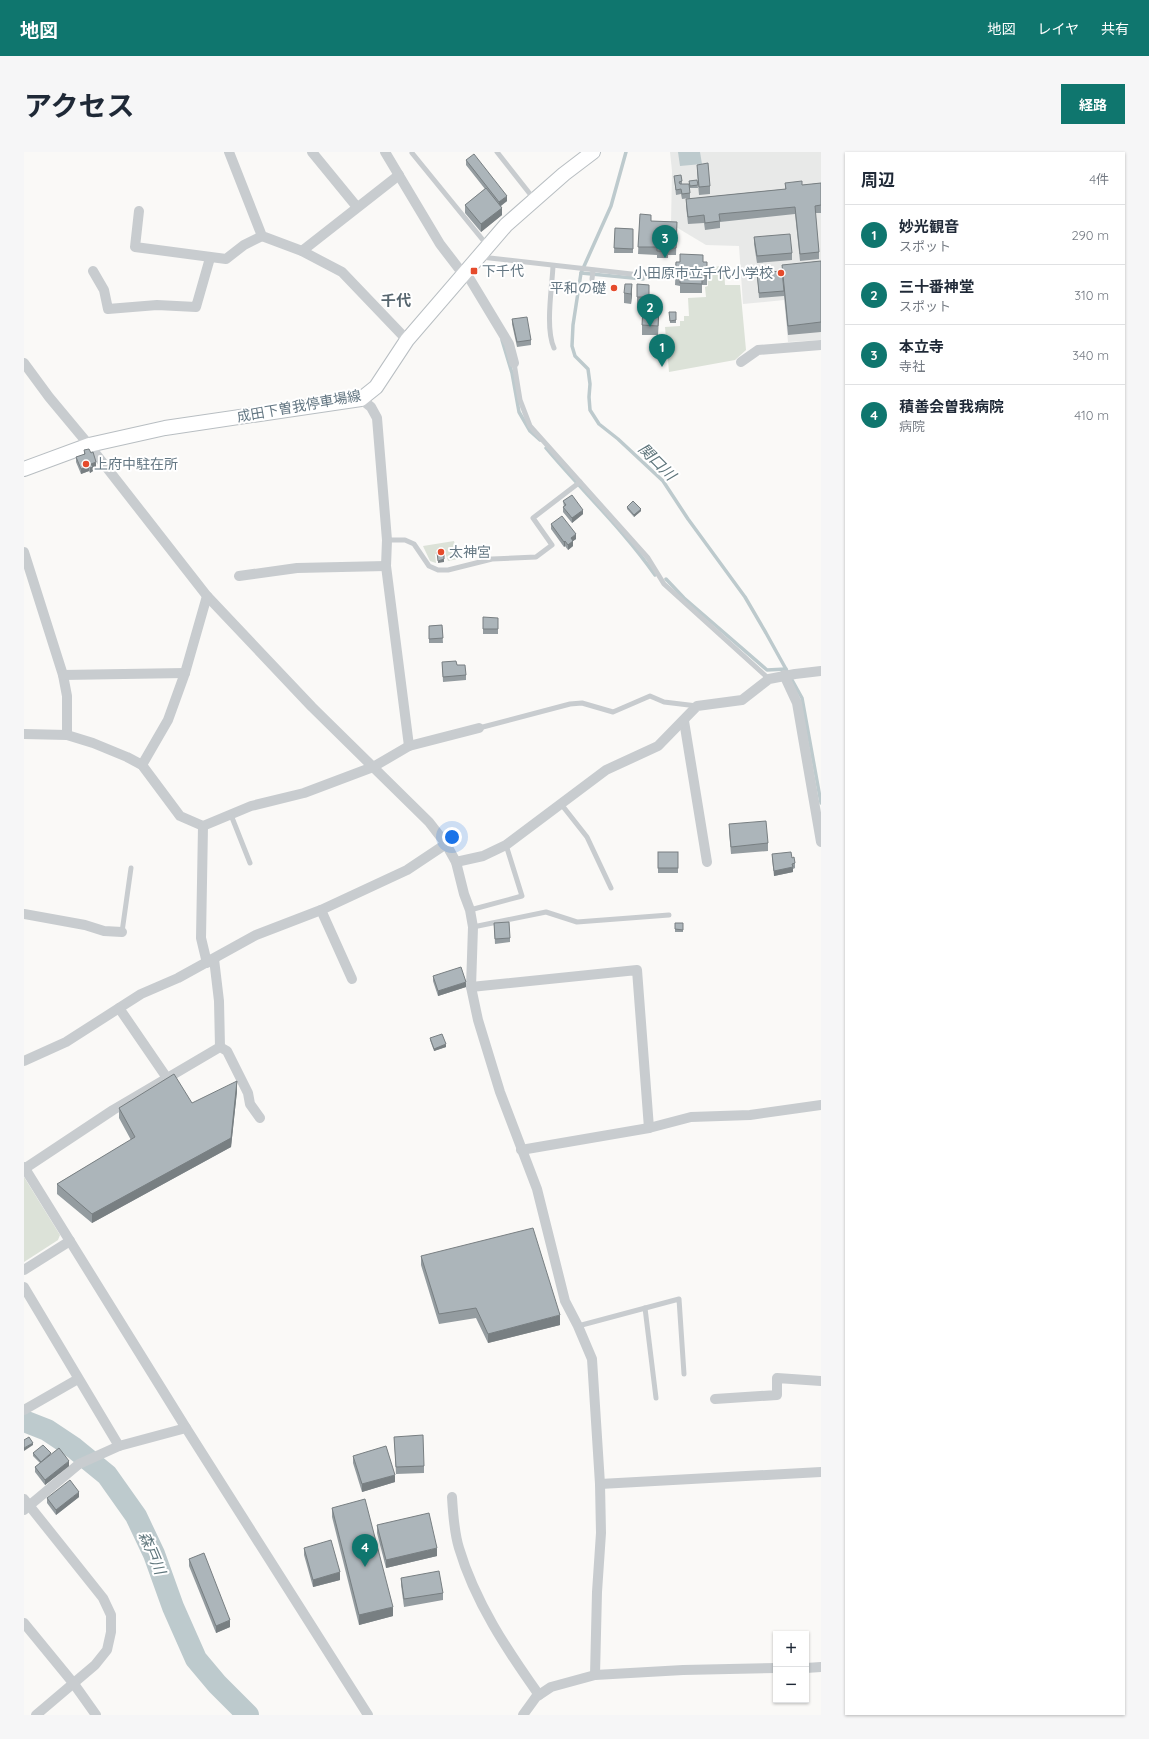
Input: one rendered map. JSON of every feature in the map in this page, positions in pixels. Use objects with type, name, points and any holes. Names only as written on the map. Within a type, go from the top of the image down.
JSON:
[{"type":"main road","name":"成田下曽我停車場線","points":[[24,469],[89,445],[165,428],[361,399],[376,387],[407,340],[506,225],[564,174],[593,152]]},
{"type":"street","points":[[230,152],[262,236]]},
{"type":"street","points":[[312,152],[357,208]]},
{"type":"street","points":[[385,152],[440,244],[464,273],[509,344],[514,363]]},
{"type":"street","points":[[302,251],[399,175]]},
{"type":"street","points":[[138,211],[135,247],[226,260],[244,245],[262,236],[302,251],[342,272],[407,340]]},
{"type":"street","points":[[93,271],[104,290],[108,309],[157,305],[196,307],[210,258]]},
{"type":"street","points":[[740,362],[758,350],[821,345]]},
{"type":"street","points":[[24,363],[49,398],[89,445],[207,596],[312,707],[429,822],[446,844],[456,862],[464,894],[470,910],[473,927],[470,972],[471,987],[478,1020],[495,1078],[537,1190],[565,1301],[578,1326],[592,1359],[600,1484],[601,1533],[597,1592],[595,1675]]},
{"type":"street","points":[[361,399],[371,407],[377,418],[387,540],[386,566],[409,746]]},
{"type":"street","points":[[24,552],[63,675],[67,696],[67,735]]},
{"type":"street","points":[[239,576],[297,568],[386,566]]},
{"type":"street","points":[[142,765],[168,720],[185,673],[207,596]]},
{"type":"street","points":[[456,862],[483,856],[506,845],[606,770],[658,746],[697,706],[742,700],[769,679],[784,675],[821,670]]},
{"type":"street","points":[[63,675],[185,673]]},
{"type":"street","points":[[784,675],[797,703],[821,842]]},
{"type":"street","points":[[684,721],[706,862]]},
{"type":"street","points":[[24,734],[67,735],[93,743],[142,765],[180,816],[203,826],[251,806],[304,793],[373,767],[409,746],[479,728]]},
{"type":"street","points":[[203,826],[201,938],[210,961],[218,1001],[220,1047]]},
{"type":"street","points":[[24,1061],[66,1042],[141,994],[210,961],[256,935],[321,910],[407,870],[446,844]]},
{"type":"street","points":[[321,910],[352,979]]},
{"type":"street","points":[[24,914],[85,925],[104,931],[122,932]]},
{"type":"street","points":[[471,987],[637,970],[648,1128]]},
{"type":"street","points":[[119,1008],[167,1078]]},
{"type":"street","points":[[220,1047],[113,1110],[24,1168],[186,1428],[368,1715]]},
{"type":"street","points":[[220,1047],[227,1051],[248,1092],[250,1104],[260,1118]]},
{"type":"street","points":[[521,1150],[648,1128],[691,1117],[750,1115],[821,1105]]},
{"type":"street","points":[[24,1270],[70,1241]]},
{"type":"street","points":[[24,1287],[119,1446]]},
{"type":"street","points":[[715,1399],[777,1395],[777,1378],[821,1381]]},
{"type":"street","points":[[24,1410],[78,1379]]},
{"type":"street","points":[[36,1715],[95,1665],[107,1650],[111,1632],[111,1615],[103,1598],[26,1505],[82,1463],[95,1456],[119,1446],[186,1428]]},
{"type":"street","points":[[600,1484],[821,1472]]},
{"type":"street","points":[[452,1497],[458,1547],[467,1571],[508,1651],[539,1695]]},
{"type":"street","points":[[25,1626],[74,1684],[96,1715]]},
{"type":"street","points":[[809,1668],[821,1667]]},
{"type":"street","points":[[523,1715],[539,1695],[551,1687],[595,1675],[683,1670],[773,1668]]},
{"type":"lane","points":[[497,152],[534,200]]},
{"type":"lane","points":[[412,153],[487,246]]},
{"type":"lane","points":[[478,257],[586,270],[593,275],[658,277]]},
{"type":"lane","points":[[553,266],[550,340],[554,348]]},
{"type":"lane","points":[[514,363],[520,400],[530,426],[577,484],[648,558],[664,584],[769,679]]},
{"type":"lane","points":[[387,540],[406,540],[414,544],[429,566],[438,570],[448,570],[492,559],[536,557],[552,545],[533,518],[577,484]]},
{"type":"lane","points":[[479,728],[570,704],[582,703],[613,712],[650,696],[664,702],[697,706]]},
{"type":"lane","points":[[561,804],[587,837],[611,888]]},
{"type":"lane","points":[[231,815],[250,863]]},
{"type":"lane","points":[[470,910],[522,896],[506,845]]},
{"type":"lane","points":[[122,932],[131,868]]},
{"type":"lane","points":[[473,927],[546,912],[577,922],[669,915]]},
{"type":"lane","points":[[578,1326],[679,1299],[684,1374]]},
{"type":"lane","points":[[645,1308],[656,1398]]},
{"type":"shaded area","name":"小田原市立千代小学校","points":[[670,152],[821,152],[821,340],[788,342],[784,300],[743,304],[739,246],[706,245],[671,224],[672,171]]},
{"type":"shaded area","points":[[678,152],[700,152],[702,164],[680,166]]},
{"type":"shaded area","points":[[724,266],[725,285],[740,285],[746,350],[735,360],[669,372],[665,327],[680,326],[680,321],[684,321],[684,316],[689,316],[688,298],[706,297],[705,287],[708,286],[707,267]]},
{"type":"shaded area","points":[[454,541],[458,559],[448,561],[445,552],[435,554],[436,563],[430,561],[423,546]]},
{"type":"shaded area","points":[[24,1177],[60,1235],[58,1240],[24,1262]]},
{"type":"building","points":[[474,154],[507,196],[499,202],[466,160]]},
{"type":"building","points":[[708,163],[710,186],[699,187],[697,165]]},
{"type":"building","points":[[681,175],[682,181],[679,182],[680,184],[689,184],[690,193],[682,194],[681,189],[676,190],[674,176]]},
{"type":"building","points":[[697,180],[698,185],[690,186],[689,181]]},
{"type":"building","points":[[802,181],[802,185],[821,183],[821,205],[815,206],[819,252],[800,254],[795,207],[719,214],[720,221],[705,223],[704,215],[688,217],[686,199],[786,189],[785,183]]},
{"type":"building","points":[[486,188],[502,208],[481,224],[465,205]]},
{"type":"building","points":[[640,214],[651,215],[651,221],[677,222],[676,248],[668,248],[668,251],[657,251],[657,247],[638,247]]},
{"type":"building","points":[[615,228],[633,229],[633,249],[614,248]]},
{"type":"building","points":[[790,234],[792,253],[757,256],[754,237]]},
{"type":"building","points":[[680,254],[703,255],[703,262],[707,262],[707,276],[702,275],[702,284],[680,283],[680,276],[675,276],[676,262],[680,262]]},
{"type":"building","points":[[821,261],[821,322],[788,326],[782,265]]},
{"type":"building","points":[[782,271],[784,291],[759,293],[757,273]]},
{"type":"building","points":[[625,284],[632,284],[631,294],[624,293]]},
{"type":"building","points":[[637,284],[649,285],[649,297],[637,297]]},
{"type":"building","points":[[646,305],[656,305],[655,309],[659,309],[658,326],[642,325],[643,309],[646,309]]},
{"type":"building","points":[[669,312],[676,312],[676,320],[670,321]]},
{"type":"building","points":[[527,317],[531,340],[517,342],[512,319]]},
{"type":"building","name":"上府中駐在所","points":[[89,449],[91,453],[93,452],[96,462],[91,464],[93,467],[90,468],[89,466],[81,469],[76,457],[85,454],[84,450]]},
{"type":"building","points":[[572,495],[583,510],[572,518],[563,507],[566,505],[563,501]]},
{"type":"building","points":[[633,501],[641,509],[634,515],[627,507]]},
{"type":"building","points":[[562,516],[576,534],[571,538],[573,541],[568,545],[565,541],[564,542],[551,524]]},
{"type":"building","name":"太神宮","points":[[437,552],[444,552],[444,559],[438,561]]},
{"type":"building","points":[[483,617],[498,618],[498,629],[483,629]]},
{"type":"building","points":[[442,625],[443,638],[429,639],[429,626]]},
{"type":"building","points":[[456,661],[457,665],[465,665],[466,675],[443,677],[442,662]]},
{"type":"building","points":[[766,821],[768,843],[731,847],[729,824]]},
{"type":"building","points":[[658,852],[678,852],[678,868],[658,868]]},
{"type":"building","points":[[791,852],[795,863],[792,864],[793,867],[774,871],[772,854]]},
{"type":"building","points":[[509,922],[510,938],[495,939],[494,923]]},
{"type":"building","points":[[675,923],[683,923],[683,930],[675,929]]},
{"type":"building","points":[[461,967],[466,982],[438,991],[433,976]]},
{"type":"building","points":[[442,1034],[446,1044],[434,1049],[430,1038]]},
{"type":"building","points":[[174,1074],[192,1103],[237,1081],[231,1138],[92,1214],[57,1184],[135,1137],[119,1108]]},
{"type":"building","points":[[533,1228],[560,1315],[488,1334],[476,1308],[439,1314],[421,1256]]},
{"type":"building","points":[[423,1435],[424,1466],[396,1467],[394,1437]]},
{"type":"building","points":[[29,1437],[33,1443],[24,1448],[24,1440]]},
{"type":"building","points":[[43,1445],[51,1453],[41,1462],[33,1453]]},
{"type":"building","points":[[386,1446],[395,1475],[362,1484],[353,1456]]},
{"type":"building","points":[[59,1448],[69,1461],[45,1480],[35,1467]]},
{"type":"building","points":[[70,1480],[79,1492],[56,1510],[47,1498]]},
{"type":"building","points":[[365,1499],[393,1607],[359,1615],[332,1508]]},
{"type":"building","points":[[429,1513],[437,1548],[386,1560],[377,1525]]},
{"type":"building","points":[[331,1540],[340,1572],[313,1580],[304,1548]]},
{"type":"building","points":[[204,1553],[230,1620],[216,1626],[189,1559]]},
{"type":"building","points":[[439,1571],[443,1593],[404,1599],[401,1578]]},
{"type":"waterway","name":"関口川","points":[[626,152],[611,206],[581,273],[573,325],[572,346],[575,356],[588,369],[590,384],[590,410],[599,424],[618,439],[663,481],[688,519],[745,597],[802,698],[821,803]]},
{"type":"waterway","points":[[581,273],[643,279]]},
{"type":"waterway","points":[[502,340],[512,373],[519,412],[530,431],[540,440]]},
{"type":"waterway","points":[[546,448],[630,542],[655,575]]},
{"type":"waterway","points":[[666,579],[684,598],[767,670],[786,669]]},
{"type":"waterway","name":"森戸川","points":[[24,1421],[47,1430],[74,1448],[107,1475],[136,1516],[154,1554],[173,1607],[196,1659],[217,1684],[248,1715]]},
{"type":"place","name":"本立寺","points":[[665,258]]},
{"type":"place","name":"下千代","points":[[474,271]]},
{"type":"place","name":"小田原市立千代小学校","points":[[781,273]]},
{"type":"place","name":"平和の礎","points":[[614,288]]},
{"type":"place","name":"三十番神堂","points":[[650,327]]},
{"type":"place","name":"妙光観音","points":[[662,367]]},
{"type":"place","name":"上府中駐在所","points":[[86,464]]},
{"type":"place","name":"太神宮","points":[[441,552]]},
{"type":"place","name":"積善会曽我病院","points":[[365,1567]]},
{"type":"district","name":"千代","points":[[396,301]]}]
